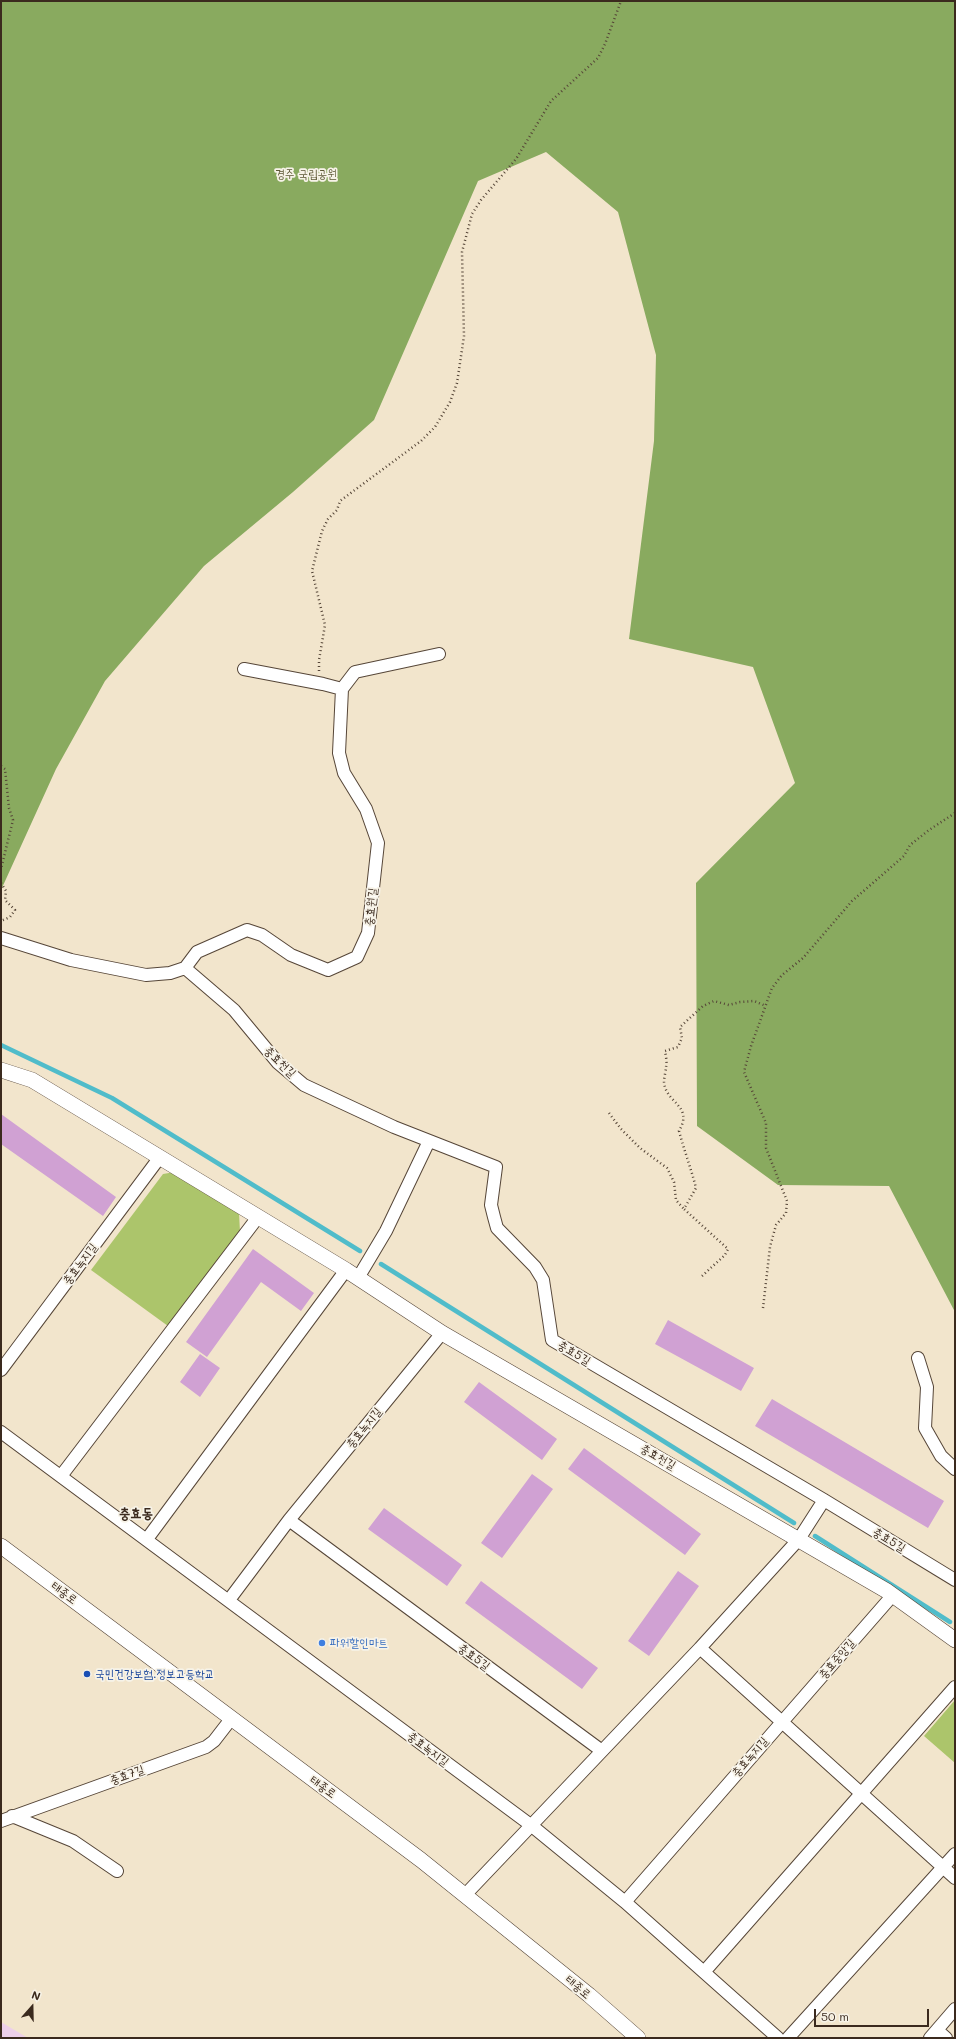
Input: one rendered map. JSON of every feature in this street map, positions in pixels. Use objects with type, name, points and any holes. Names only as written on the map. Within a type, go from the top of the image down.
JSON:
[{"type":"street","points":[[244,669],[325,684],[342,689],[354,672],[439,654]]},
{"type":"street","name":"충효원길","points":[[185,968],[197,952],[247,930],[262,935],[291,955],[328,970],[357,957],[368,933],[378,843],[366,809],[344,773],[339,753],[342,689]]},
{"type":"street","points":[[1,938],[71,960],[146,975],[170,973],[185,968]]},
{"type":"street","name":"충효천길","points":[[185,968],[234,1010],[278,1063],[304,1085],[336,1101],[429,1141]]},
{"type":"street","name":"충효천길","points":[[1,1070],[32,1080],[352,1274],[442,1333],[799,1539],[892,1596],[955,1639]]},
{"type":"street","points":[[147,1539],[386,1231],[429,1141]]},
{"type":"street","name":"충효5길","points":[[429,1141],[496,1167],[491,1205],[497,1228],[535,1267],[543,1280],[552,1340],[824,1500],[955,1580]]},
{"type":"street","name":"충효녹지길","points":[[1,1370],[160,1157]]},
{"type":"street","points":[[61,1476],[258,1217]]},
{"type":"street","name":"충효녹지길","points":[[229,1600],[289,1520],[442,1333]]},
{"type":"street","points":[[918,1358],[927,1387],[925,1428],[941,1456],[955,1469]]},
{"type":"street","name":"충효녹지길","points":[[1,1432],[532,1826],[625,1902],[778,2038]]},
{"type":"street","points":[[465,1895],[700,1648],[799,1539],[824,1500]]},
{"type":"street","name":"충효5길","points":[[289,1520],[602,1751]]},
{"type":"street","name":"태종로","points":[[1,1546],[421,1860],[589,1995],[638,2038]]},
{"type":"street","name":"충효중앙길","points":[[781,1722],[892,1596]]},
{"type":"street","points":[[700,1648],[955,1878]]},
{"type":"street","points":[[704,1972],[955,1687]]},
{"type":"street","name":"충효7길","points":[[7,1819],[206,1747],[214,1740],[231,1719]]},
{"type":"street","name":"충효녹지길","points":[[625,1902],[781,1722]]},
{"type":"street","name":"충효7길","points":[[7,1819],[73,1841],[116,1871]]},
{"type":"street","points":[[788,2038],[955,1854]]},
{"type":"street","points":[[946,2038],[934,2034],[955,2009]]},
{"type":"path","points":[[325,684],[319,670],[325,625],[312,571],[322,531],[328,519],[336,510],[340,501],[421,441],[435,427],[450,402],[457,383],[464,336],[462,252],[472,214],[481,200],[516,159],[551,101],[598,58],[605,44],[621,1]]},
{"type":"path","points":[[1,766],[5,769],[8,800],[13,820],[1,869]]},
{"type":"path","points":[[763,1308],[770,1247],[776,1225],[786,1213],[787,1201],[766,1148],[766,1123],[744,1072],[751,1046],[772,988],[782,975],[803,958],[852,901],[904,856],[910,845],[955,812]]},
{"type":"path","points":[[1,883],[6,891],[5,900],[15,910],[14,914],[1,921]]},
{"type":"path","points":[[684,1209],[696,1188],[689,1163],[684,1154],[679,1131],[684,1122],[683,1111],[670,1096],[664,1083],[667,1064],[665,1051],[678,1047],[682,1038],[680,1027],[703,1006],[714,1001],[729,1005],[740,1002],[754,1001],[766,1006]]},
{"type":"path","points":[[609,1112],[621,1129],[640,1148],[667,1168],[674,1182],[676,1200],[728,1249],[725,1255],[702,1276]]},
{"type":"shaded area","points":[[1,2022],[28,2038],[1,2038]]},
{"type":"green space","name":"경주 국립공원","points":[[1,1],[955,1],[955,1312],[889,1186],[778,1185],[697,1126],[696,883],[795,783],[753,667],[629,639],[654,441],[656,355],[618,212],[546,152],[478,181],[374,420],[293,492],[204,566],[105,681],[56,769],[1,890]]},
{"type":"green space","points":[[175,1172],[239,1213],[240,1232],[168,1326],[91,1270],[163,1174]]},
{"type":"green space","points":[[955,1700],[955,1763],[924,1736]]},
{"type":"building","points":[[1,1114],[116,1197],[103,1216],[1,1144]]},
{"type":"building","points":[[253,1249],[314,1293],[301,1311],[261,1282],[207,1357],[186,1342]]},
{"type":"building","points":[[668,1320],[754,1368],[741,1391],[655,1344]]},
{"type":"building","points":[[200,1354],[220,1368],[200,1397],[180,1382]]},
{"type":"building","points":[[479,1382],[557,1439],[542,1460],[464,1402]]},
{"type":"building","points":[[772,1399],[944,1501],[928,1528],[755,1426]]},
{"type":"building","points":[[584,1448],[701,1534],[685,1555],[568,1469]]},
{"type":"building","points":[[532,1474],[553,1489],[502,1558],[481,1543]]},
{"type":"building","points":[[384,1508],[462,1565],[447,1586],[368,1529]]},
{"type":"building","points":[[678,1571],[699,1586],[649,1656],[628,1641]]},
{"type":"building","points":[[481,1581],[598,1668],[582,1689],[465,1603]]},
{"type":"waterway","points":[[1,1045],[112,1098],[360,1251]]},
{"type":"waterway","points":[[381,1264],[794,1523]]},
{"type":"waterway","points":[[815,1536],[950,1622]]},
{"type":"place","name":"파워할인마트","points":[[322,1643]]},
{"type":"place","name":"국민건강보험.정보고등학교","points":[[87,1674]]},
{"type":"district","name":"충효동","points":[[136,1514]]}]
